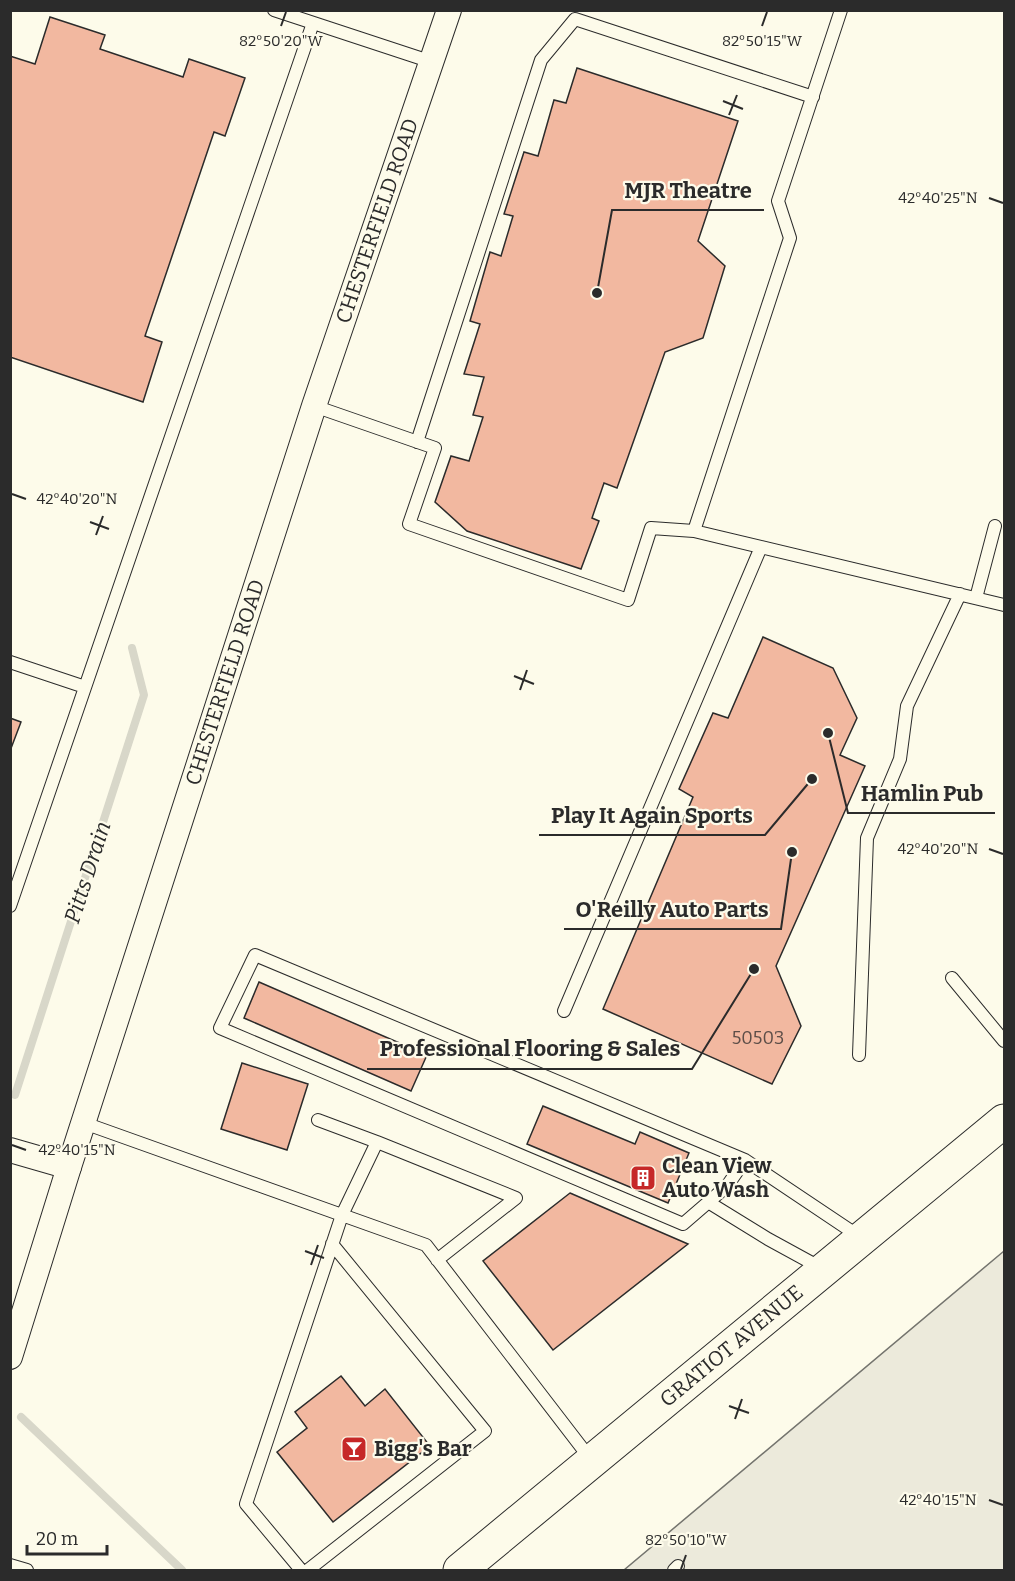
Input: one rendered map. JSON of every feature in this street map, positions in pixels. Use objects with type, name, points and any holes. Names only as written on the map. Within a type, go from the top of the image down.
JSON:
[{"type":"main road","name":"GRATIOT AVENUE","points":[[460,1570],[1005,1121]]},
{"type":"street","name":"CHESTERFIELD ROAD","points":[[10,1357],[314,406],[449,10]]},
{"type":"street","points":[[10,1150],[69,1167]]},
{"type":"lane","points":[[274,10],[432,62]]},
{"type":"lane","points":[[694,531],[790,238],[778,201],[841,10]]},
{"type":"lane","points":[[417,442],[542,60],[574,19],[813,97]]},
{"type":"lane","points":[[10,906],[313,23]]},
{"type":"lane","points":[[314,406],[435,448],[409,524],[628,600],[651,528],[694,531],[1005,605]]},
{"type":"lane","points":[[976,598],[995,526]]},
{"type":"lane","points":[[564,1011],[761,547]]},
{"type":"lane","points":[[859,1055],[867,838],[900,759],[907,706],[960,594]]},
{"type":"lane","points":[[10,662],[86,687]]},
{"type":"lane","points":[[745,1160],[727,1186],[683,1224],[220,1028],[255,954],[745,1160],[862,1238]]},
{"type":"lane","points":[[952,978],[1005,1041]]},
{"type":"lane","points":[[318,1120],[516,1198],[437,1260]]},
{"type":"lane","points":[[84,1123],[426,1245],[592,1462]]},
{"type":"lane","points":[[301,1570],[246,1504],[342,1215],[376,1142]]},
{"type":"lane","points":[[708,1202],[824,1270]]},
{"type":"lane","points":[[308,1570],[485,1431],[332,1244]]},
{"type":"shaded area","points":[[1004,1251],[1004,1570],[624,1570]]},
{"type":"building","points":[[50,17],[105,35],[100,49],[183,77],[189,59],[245,78],[225,136],[214,132],[145,336],[162,342],[143,402],[10,357],[10,56],[35,64]]},
{"type":"building","points":[[577,68],[738,121],[698,241],[725,266],[703,338],[665,352],[617,488],[604,483],[592,518],[599,521],[581,569],[467,531],[435,502],[451,456],[469,461],[483,417],[473,415],[484,377],[464,374],[480,324],[470,321],[490,252],[501,256],[513,216],[504,214],[524,152],[538,156],[554,100],[566,103]]},
{"type":"building","points":[[763,637],[833,668],[857,718],[840,755],[865,766],[776,966],[801,1026],[772,1084],[603,1009],[693,797],[679,789],[713,713],[728,718]]},
{"type":"building","points":[[10,718],[21,722],[10,751]]},
{"type":"building","points":[[259,982],[427,1055],[411,1091],[244,1018]]},
{"type":"building","points":[[242,1063],[308,1084],[287,1150],[221,1129]]},
{"type":"building","name":"Clean View Auto Wash","points":[[543,1106],[635,1144],[640,1132],[689,1153],[668,1203],[527,1144]]},
{"type":"building","points":[[570,1193],[688,1244],[553,1350],[483,1261]]},
{"type":"building","name":"Bigg's Bar","points":[[341,1376],[365,1406],[385,1389],[430,1446],[333,1522],[277,1452],[307,1428],[295,1412]]},
{"type":"waterway","name":"Pitts Drain","points":[[15,1095],[144,695],[132,648]]},
{"type":"waterway","name":"Pitts Drain","points":[[21,1417],[182,1570]]},
{"type":"place","name":"MJR Theatre","points":[[597,293]]},
{"type":"place","name":"Hamlin Pub","points":[[828,733]]},
{"type":"place","name":"Play It Again Sports","points":[[812,779]]},
{"type":"place","name":"O'Reilly Auto Parts","points":[[792,852]]},
{"type":"place","name":"Professional Flooring & Sales","points":[[754,969]]},
{"type":"place","name":"Clean View Auto Wash","points":[[643,1178]]},
{"type":"place","name":"Bigg's Bar","points":[[354,1449]]}]
